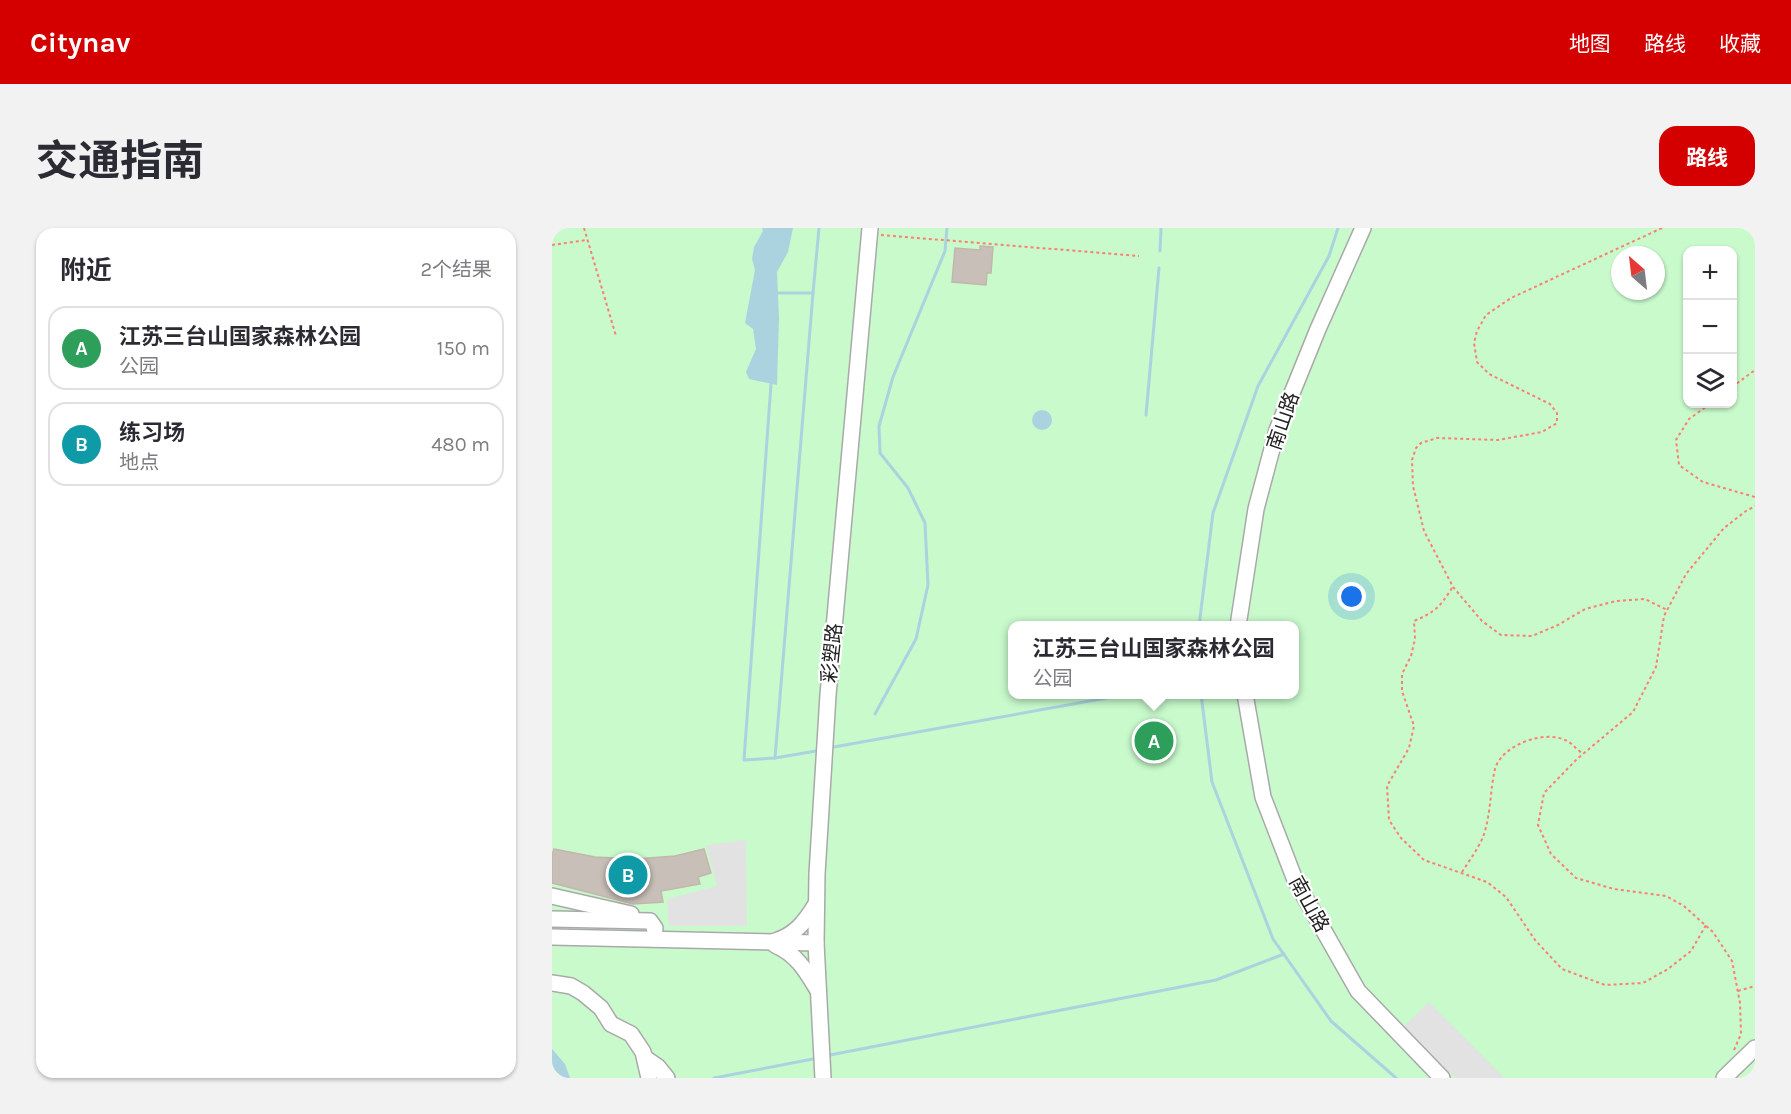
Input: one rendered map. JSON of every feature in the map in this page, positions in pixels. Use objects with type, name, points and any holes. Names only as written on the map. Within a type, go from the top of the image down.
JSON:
[{"type":"street","name":"南山路","points":[[1239,621],[1256,509],[1277,430],[1318,329],[1364,228]]},
{"type":"street","name":"彩塑路","points":[[823,1078],[816,944],[828,695],[870,231]]},
{"type":"street","name":"南山路","points":[[1245,699],[1263,797],[1295,880],[1358,991],[1442,1078]]},
{"type":"street","points":[[552,896],[643,917],[655,928],[654,939]]},
{"type":"street","points":[[769,942],[793,934],[807,920],[817,904]]},
{"type":"street","points":[[552,919],[650,921]]},
{"type":"street","points":[[552,937],[816,944]]},
{"type":"street","points":[[769,942],[794,955],[801,962],[818,990]]},
{"type":"street","points":[[552,983],[572,986],[593,1000],[611,1024],[631,1034],[645,1058],[649,1078]]},
{"type":"street","points":[[1724,1078],[1755,1048]]},
{"type":"street","points":[[645,1058],[658,1067],[667,1078]]},
{"type":"path","points":[[584,228],[616,336]]},
{"type":"path","points":[[1662,228],[1511,298],[1486,315],[1474,343],[1477,362],[1489,374],[1550,404],[1557,413],[1557,423],[1542,432],[1498,440],[1437,438],[1421,443],[1416,448],[1412,460],[1413,486],[1424,531],[1453,587],[1482,621],[1501,635],[1532,636],[1558,625],[1585,609],[1616,601],[1645,599],[1667,610]]},
{"type":"path","points":[[870,231],[1139,256]]},
{"type":"path","points":[[552,245],[587,240]]},
{"type":"path","points":[[1737,383],[1755,370]]},
{"type":"path","points":[[1704,408],[1689,419],[1676,440],[1679,465],[1703,482],[1755,497]]},
{"type":"path","points":[[1732,1056],[1741,1034],[1740,1003],[1732,961],[1713,932],[1684,906],[1666,896],[1614,889],[1576,878],[1551,854],[1538,825],[1544,793],[1583,754],[1633,712],[1656,667],[1664,616],[1686,574],[1724,528],[1755,507]]},
{"type":"path","points":[[1453,587],[1440,607],[1431,614],[1414,621],[1411,656],[1402,674],[1402,690],[1414,726],[1409,748],[1387,786],[1389,820],[1401,838],[1424,860],[1487,882],[1506,897],[1535,940],[1562,969],[1605,986],[1643,983],[1668,969],[1691,951],[1706,925]]},
{"type":"path","points":[[1462,872],[1483,837],[1492,799],[1496,767],[1508,751],[1526,740],[1551,737],[1565,740],[1583,754]]},
{"type":"path","points":[[1738,991],[1755,986]]},
{"type":"green space","points":[[552,228],[1755,228],[1755,1078],[552,1078]]},
{"type":"shaded area","points":[[746,840],[747,926],[669,926],[667,899],[717,886],[706,845]]},
{"type":"shaded area","points":[[1429,1002],[1504,1078],[1455,1078],[1404,1026]]},
{"type":"water","points":[[762,228],[793,228],[788,252],[777,272],[779,318],[777,385],[749,379],[746,372],[756,349],[753,329],[745,323],[755,270],[752,259],[754,247],[763,231]]},
{"type":"water","points":[[1042,410],[1049,413],[1052,420],[1049,427],[1042,430],[1035,427],[1032,420],[1035,413]]},
{"type":"water","points":[[552,1049],[565,1064],[570,1078],[552,1078]]},
{"type":"building","points":[[980,246],[993,247],[991,273],[987,273],[986,285],[952,282],[955,248],[980,250]]},
{"type":"building","points":[[554,849],[595,857],[635,859],[675,856],[704,849],[711,873],[698,877],[700,884],[661,891],[663,902],[633,904],[552,883]]},
{"type":"waterway","points":[[813,293],[819,228]]},
{"type":"waterway","points":[[875,714],[916,639],[928,585],[925,523],[908,488],[880,453],[879,426],[893,377],[945,251],[947,228]]},
{"type":"waterway","points":[[1160,251],[1161,228]]},
{"type":"waterway","points":[[1200,621],[1213,513],[1258,386],[1329,256],[1338,228]]},
{"type":"waterway","points":[[1146,415],[1159,268]]},
{"type":"waterway","points":[[771,384],[744,760],[775,758],[813,293],[778,293]]},
{"type":"waterway","points":[[834,747],[1101,699]]},
{"type":"waterway","points":[[1202,699],[1212,782],[1273,939],[1331,1021],[1396,1078]]},
{"type":"waterway","points":[[775,758],[816,751]]},
{"type":"waterway","points":[[830,1055],[1216,980],[1284,954]]},
{"type":"waterway","points":[[714,1078],[813,1059]]},
{"type":"place","name":"江苏三台山国家森林公园","points":[[1154,741]]},
{"type":"place","name":"练习场","points":[[628,875]]}]
